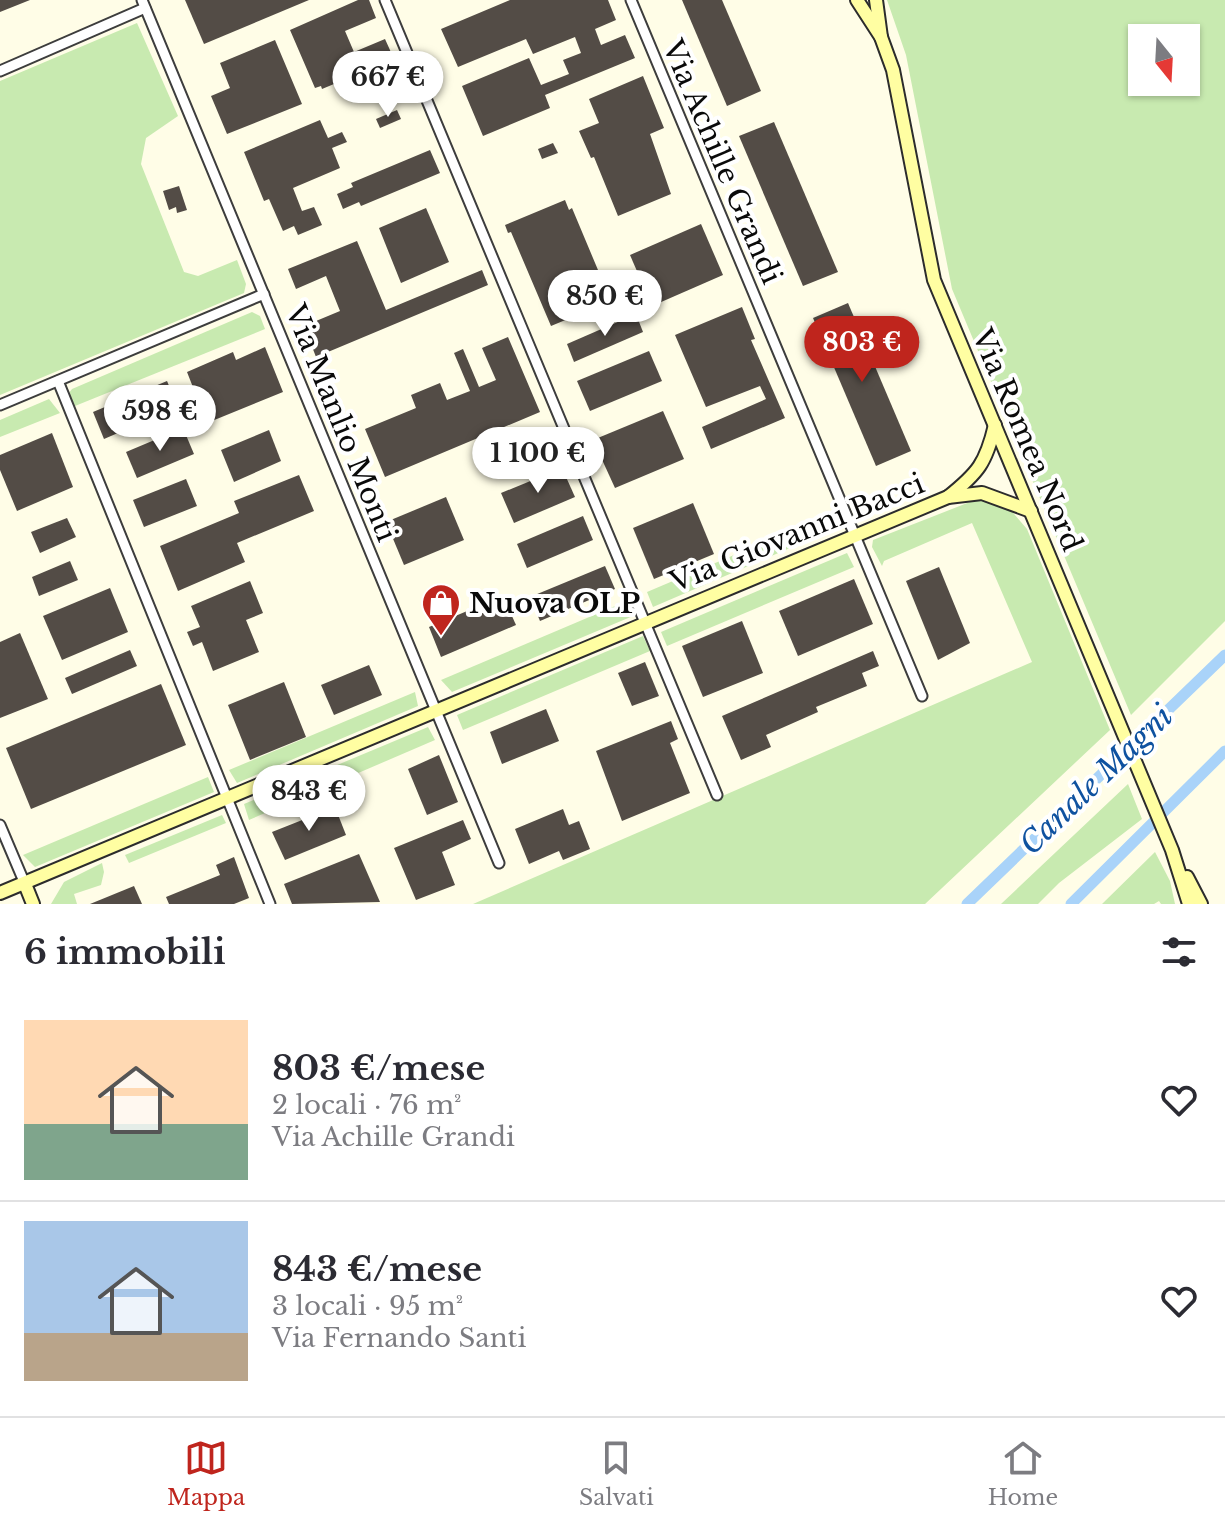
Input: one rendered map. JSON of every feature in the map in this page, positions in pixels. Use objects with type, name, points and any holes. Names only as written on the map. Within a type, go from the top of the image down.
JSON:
[{"type":"main road","name":"Via Romea Nord","points":[[857,0],[881,37]]},
{"type":"main road","name":"Via Romea Nord","points":[[876,0],[881,37],[893,70],[934,280],[1172,850],[1189,904]]},
{"type":"main road","name":"Via Giovanni Bacci","points":[[948,497],[972,477],[987,457],[995,425]]},
{"type":"main road","name":"Via Giovanni Bacci","points":[[0,893],[948,497],[982,493],[1031,511]]},
{"type":"main road","name":"Via Romea Nord","points":[[1172,850],[1201,904]]},
{"type":"main road","points":[[25,884],[33,904]]},
{"type":"street","points":[[385,0],[717,795]]},
{"type":"street","name":"Via Achille Grandi","points":[[631,0],[922,696]]},
{"type":"street","points":[[0,71],[144,4]]},
{"type":"street","name":"Via Manlio Monti","points":[[144,4],[499,863]]},
{"type":"street","points":[[0,405],[264,294]]},
{"type":"street","points":[[58,381],[270,904]]},
{"type":"street","points":[[0,825],[25,884]]},
{"type":"green space","points":[[887,0],[1225,0],[1225,621],[1131,715],[952,289],[906,55]]},
{"type":"green space","points":[[137,23],[178,116],[146,138],[141,164],[184,272],[198,276],[237,260],[246,284],[244,293],[0,395],[0,81]]},
{"type":"green space","points":[[252,312],[260,316],[265,329],[75,406],[69,393],[72,389]]},
{"type":"green space","points":[[49,399],[60,413],[0,437],[0,420]]},
{"type":"green space","points":[[980,498],[1008,507],[1027,529],[1110,730],[925,904],[473,904],[1032,662],[972,523],[884,561],[882,566],[872,547],[873,540]]},
{"type":"green space","points":[[833,513],[839,527],[653,607],[647,592]]},
{"type":"green space","points":[[847,553],[854,567],[667,646],[661,632]]},
{"type":"green space","points":[[627,601],[633,616],[452,692],[441,680]]},
{"type":"green space","points":[[643,636],[650,651],[463,730],[457,715]]},
{"type":"green space","points":[[415,692],[418,706],[237,783],[229,770]]},
{"type":"green space","points":[[428,727],[435,740],[249,820],[244,804]]},
{"type":"green space","points":[[208,777],[214,792],[35,867],[23,855]]},
{"type":"green space","points":[[1128,784],[1142,819],[1059,883],[1038,904],[1001,904]]},
{"type":"green space","points":[[222,815],[226,823],[129,863],[125,855]]},
{"type":"green space","points":[[1155,852],[1170,881],[1175,904],[1161,904],[1159,901],[1154,904],[1102,904]]},
{"type":"green space","points":[[102,863],[104,872],[101,885],[74,894],[77,904],[51,904],[64,882]]},
{"type":"building","points":[[0,0],[30,0],[0,12]]},
{"type":"building","points":[[185,0],[309,0],[204,44]]},
{"type":"building","points":[[358,0],[369,0],[376,18],[345,31],[354,52],[385,39],[394,59],[322,89],[321,86],[315,88],[290,30]]},
{"type":"building","points":[[510,0],[608,0],[616,20],[595,29],[601,45],[625,35],[635,58],[545,95],[550,108],[483,136],[462,86],[529,58],[541,85],[569,74],[563,60],[581,53],[575,37],[533,54],[526,39],[458,67],[441,29]]},
{"type":"building","points":[[682,0],[722,0],[761,91],[727,106]]},
{"type":"building","points":[[275,40],[302,104],[227,134],[211,96],[230,88],[220,63]]},
{"type":"building","points":[[643,76],[664,128],[650,134],[671,194],[618,216],[594,157],[591,158],[579,131],[599,123],[589,99]]},
{"type":"building","points":[[397,110],[401,119],[380,128],[376,119]]},
{"type":"building","points":[[320,120],[328,138],[342,132],[347,142],[332,148],[340,168],[293,188],[302,211],[314,207],[322,225],[298,235],[294,226],[283,231],[269,199],[264,201],[244,152]]},
{"type":"building","points":[[774,122],[838,272],[803,286],[739,136]]},
{"type":"building","points":[[553,143],[558,153],[542,159],[538,149]]},
{"type":"building","points":[[430,150],[440,173],[361,206],[359,202],[343,209],[337,194],[353,187],[351,183]]},
{"type":"building","points":[[179,186],[187,210],[177,213],[176,207],[169,210],[163,191]]},
{"type":"building","points":[[565,200],[569,210],[572,208],[611,301],[551,326],[511,232],[508,233],[505,225]]},
{"type":"building","points":[[426,208],[449,262],[401,283],[379,228]]},
{"type":"building","points":[[701,224],[723,275],[652,306],[630,255]]},
{"type":"building","points":[[357,241],[386,310],[482,270],[488,285],[316,357],[304,326],[340,311],[326,276],[296,289],[288,269]]},
{"type":"building","points":[[848,303],[911,451],[876,466],[813,318]]},
{"type":"building","points":[[742,307],[755,339],[751,340],[785,418],[711,449],[702,427],[766,399],[760,386],[706,407],[675,335]]},
{"type":"building","points":[[636,314],[643,332],[574,362],[567,344]]},
{"type":"building","points":[[508,337],[540,412],[385,477],[365,429],[416,408],[411,395],[440,383],[447,400],[470,391],[454,353],[463,349],[479,387],[496,380],[482,348]]},
{"type":"building","points":[[265,347],[283,392],[207,423],[187,372],[233,352],[236,360]]},
{"type":"building","points":[[649,351],[662,381],[590,411],[577,381]]},
{"type":"building","points":[[167,381],[178,407],[104,439],[93,412]]},
{"type":"building","points":[[663,411],[684,459],[615,488],[593,440]]},
{"type":"building","points":[[183,428],[194,454],[137,478],[126,452]]},
{"type":"building","points":[[269,430],[281,461],[234,482],[221,450]]},
{"type":"building","points":[[52,433],[73,487],[17,511],[0,470],[0,455]]},
{"type":"building","points":[[562,468],[575,497],[514,523],[501,493]]},
{"type":"building","points":[[299,475],[314,511],[237,543],[245,562],[178,591],[160,546],[239,513],[234,501]]},
{"type":"building","points":[[186,479],[197,506],[144,527],[133,500]]},
{"type":"building","points":[[446,497],[464,540],[404,565],[386,522]]},
{"type":"building","points":[[693,503],[714,554],[654,579],[633,528]]},
{"type":"building","points":[[583,516],[593,540],[527,568],[517,544]]},
{"type":"building","points":[[67,518],[76,537],[40,553],[31,532]]},
{"type":"building","points":[[70,561],[78,580],[39,596],[32,577]]},
{"type":"building","points":[[605,566],[615,589],[540,621],[530,597]]},
{"type":"building","points":[[939,567],[970,643],[938,660],[906,581]]},
{"type":"building","points":[[854,579],[873,624],[798,656],[779,611]]},
{"type":"building","points":[[250,581],[263,613],[246,620],[259,652],[213,671],[202,642],[193,646],[187,632],[200,627],[191,606]]},
{"type":"building","points":[[110,588],[128,632],[62,660],[43,616]]},
{"type":"building","points":[[503,596],[516,625],[441,657],[429,627]]},
{"type":"building","points":[[742,621],[763,673],[703,697],[682,646]]},
{"type":"building","points":[[20,633],[48,699],[0,718],[0,642]]},
{"type":"building","points":[[130,650],[137,666],[72,694],[65,678]]},
{"type":"building","points":[[873,651],[879,666],[862,673],[867,686],[816,707],[818,712],[766,735],[771,747],[741,760],[722,716]]},
{"type":"building","points":[[645,662],[659,696],[632,706],[618,673]]},
{"type":"building","points":[[369,665],[382,695],[334,715],[321,685]]},
{"type":"building","points":[[284,682],[306,737],[250,760],[228,705]]},
{"type":"building","points":[[161,684],[186,745],[31,809],[6,748]]},
{"type":"building","points":[[546,709],[559,741],[502,764],[490,732]]},
{"type":"building","points":[[671,721],[678,739],[670,743],[690,793],[622,821],[596,751]]},
{"type":"building","points":[[439,755],[458,802],[427,815],[408,769]]},
{"type":"building","points":[[335,807],[346,835],[285,860],[272,832]]},
{"type":"building","points":[[563,809],[569,825],[579,821],[590,849],[563,860],[559,851],[529,864],[515,829]]},
{"type":"building","points":[[463,820],[471,839],[442,852],[455,885],[416,900],[394,848]]},
{"type":"building","points":[[359,854],[380,902],[292,904],[284,884]]},
{"type":"building","points":[[234,857],[249,898],[234,904],[169,904],[166,897],[220,875],[216,865]]},
{"type":"building","points":[[134,886],[142,904],[90,904]]},
{"type":"waterway","name":"Canale Magni","points":[[967,904],[1225,655]]},
{"type":"waterway","points":[[1071,904],[1225,751]]},
{"type":"place","name":"Nuova OLP","points":[[441,637]]}]
